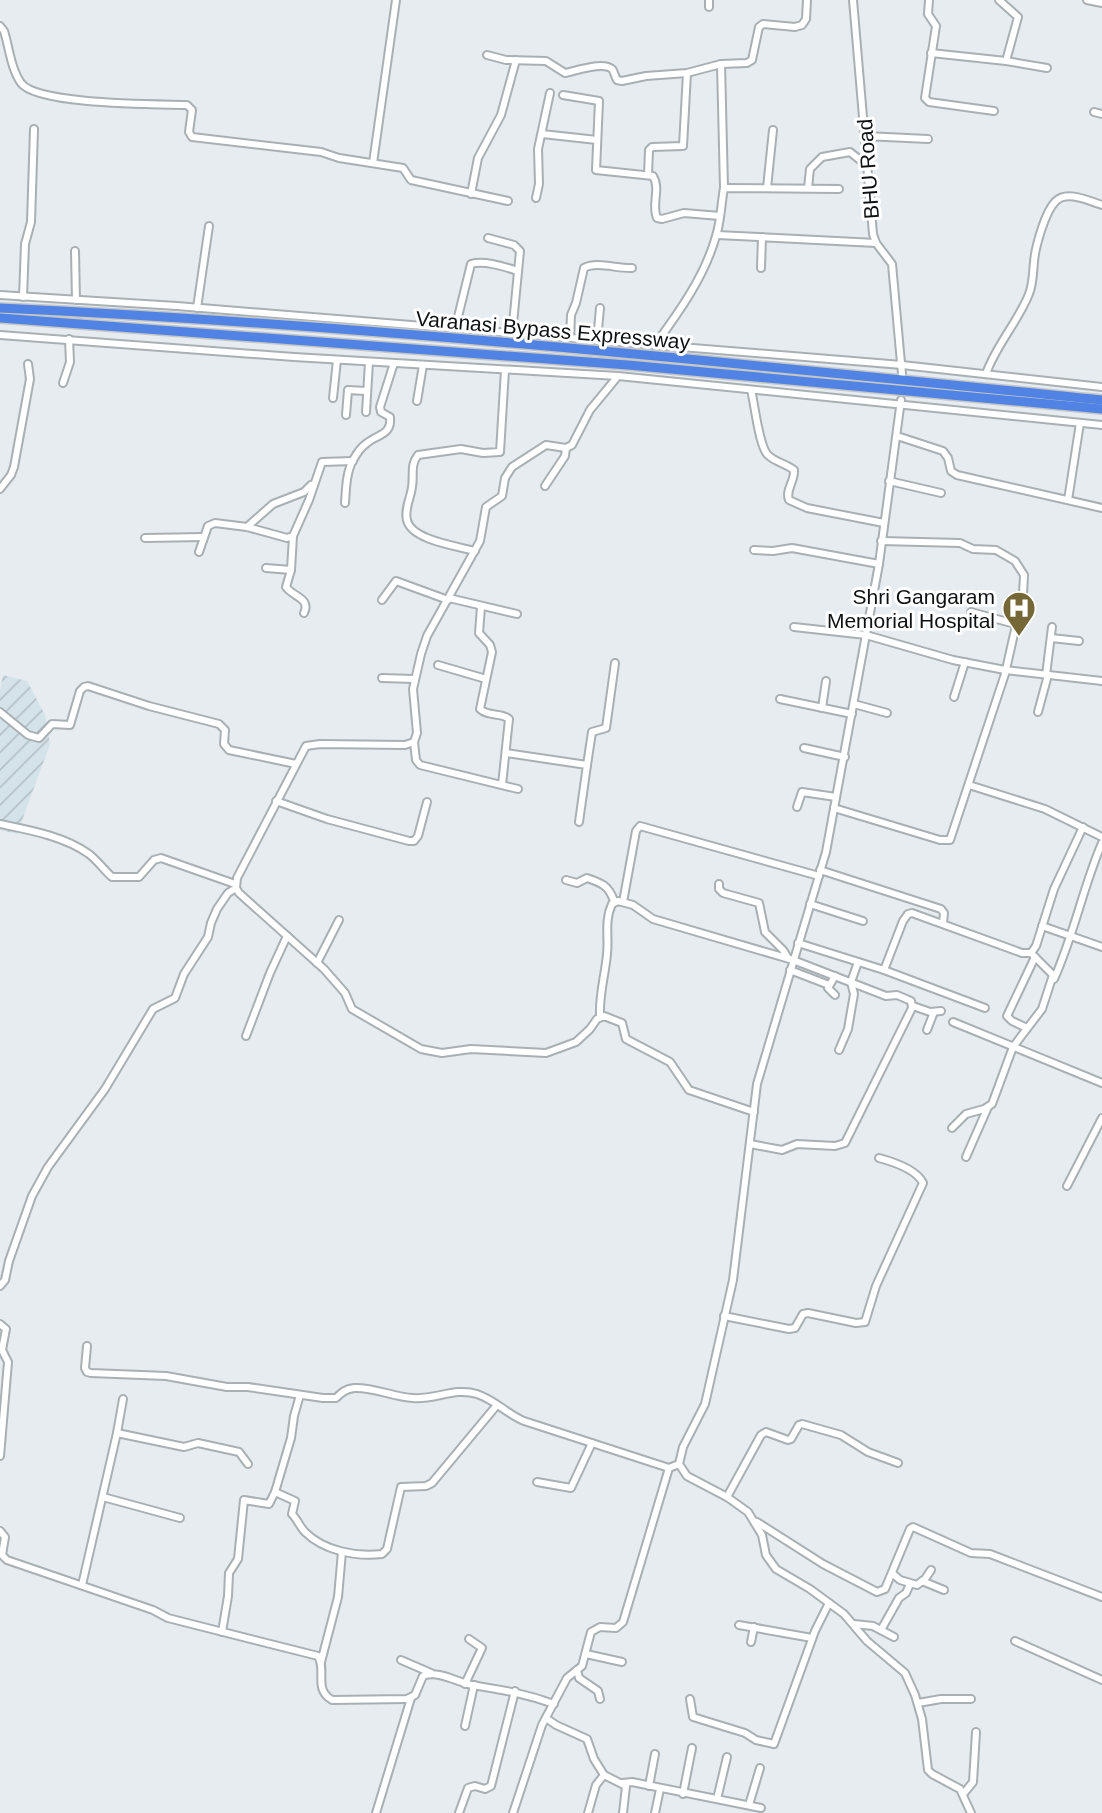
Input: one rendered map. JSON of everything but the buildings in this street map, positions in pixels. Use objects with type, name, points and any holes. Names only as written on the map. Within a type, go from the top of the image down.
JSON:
[{"type":"highway","name":"Varanasi Bypass Expressway","points":[[0,308],[377,332],[615,352],[1102,400]]},
{"type":"highway","name":"Varanasi Bypass Expressway","points":[[0,318],[628,365],[1102,409]]},
{"type":"street","points":[[373,163],[396,0]]},
{"type":"street","points":[[487,55],[546,61],[565,73],[589,67],[610,68],[617,80],[622,81],[687,73],[721,64],[752,60],[760,27],[763,24],[795,27],[802,25],[806,19],[807,0]]},
{"type":"street","name":"BHU Road","points":[[853,0],[873,234],[876,243],[892,264],[902,374]]},
{"type":"street","points":[[929,0],[928,15],[936,23],[924,96],[926,100],[995,111]]},
{"type":"street","points":[[999,0],[1017,17],[1006,61]]},
{"type":"street","points":[[1087,0],[1102,3]]},
{"type":"street","points":[[0,26],[20,81],[26,88],[38,93],[112,102],[187,105],[192,110],[189,132],[192,137],[321,152],[339,159],[405,168],[411,180],[508,201]]},
{"type":"street","points":[[931,53],[1047,68]]},
{"type":"street","points":[[471,194],[478,158],[503,110],[516,60]]},
{"type":"street","points":[[655,345],[701,272],[717,235],[724,188],[721,64]]},
{"type":"street","points":[[648,175],[649,150],[652,146],[683,146],[687,73]]},
{"type":"street","points":[[536,198],[539,184],[538,153],[550,93]]},
{"type":"street","points":[[563,95],[598,100],[596,170],[653,176],[657,183],[654,212],[657,218],[684,213],[720,216]]},
{"type":"street","points":[[23,297],[25,244],[31,222],[34,129]]},
{"type":"street","points":[[767,188],[773,130]]},
{"type":"street","points":[[542,134],[597,140]]},
{"type":"street","points":[[865,136],[928,139]]},
{"type":"street","points":[[808,188],[810,169],[822,157],[850,152],[860,160],[867,160]]},
{"type":"street","points":[[724,188],[839,189]]},
{"type":"street","points":[[986,374],[993,356],[1006,338],[1031,291],[1036,251],[1053,204],[1061,198],[1076,197],[1102,205]]},
{"type":"street","points":[[197,308],[209,226]]},
{"type":"street","points":[[717,235],[876,243]]},
{"type":"street","points":[[761,268],[762,237]]},
{"type":"street","points":[[488,238],[518,247],[520,251],[512,334]]},
{"type":"street","points":[[75,251],[76,300]]},
{"type":"street","points":[[455,329],[471,264],[477,262],[518,271]]},
{"type":"street","points":[[570,338],[571,315],[584,268],[592,265],[632,268]]},
{"type":"street","points":[[0,295],[197,308],[902,365],[1102,387]]},
{"type":"street","points":[[597,341],[600,308]]},
{"type":"street","points":[[0,335],[337,360],[618,376],[1102,425]]},
{"type":"street","points":[[63,383],[70,362],[69,339]]},
{"type":"street","points":[[333,398],[337,360]]},
{"type":"street","points":[[366,412],[369,362]]},
{"type":"street","points":[[345,503],[348,474],[353,461],[364,445],[389,428],[390,417],[382,412],[380,407],[394,363]]},
{"type":"street","points":[[0,489],[14,467],[30,379],[29,364]]},
{"type":"street","points":[[417,401],[423,365]]},
{"type":"street","points":[[475,551],[412,531],[406,517],[412,489],[412,464],[422,453],[437,454],[461,449],[483,453],[500,452],[505,370]]},
{"type":"street","points":[[518,789],[420,765],[416,760],[414,742],[417,733],[414,679],[427,636],[475,551],[482,534],[486,507],[502,496],[507,472],[546,445],[566,447],[572,444],[590,411],[618,376]]},
{"type":"street","points":[[346,415],[348,390],[366,391]]},
{"type":"street","points":[[751,390],[763,450],[771,458],[794,470],[788,493],[789,500],[807,508],[884,523]]},
{"type":"street","points":[[900,403],[878,564],[845,757],[820,873],[799,943],[791,959],[757,1084],[733,1279],[718,1355],[705,1404],[683,1447],[680,1464],[687,1476],[727,1497],[748,1513],[755,1521],[762,1535],[766,1555],[776,1569],[829,1603],[905,1673],[918,1703],[928,1770],[964,1793],[971,1813]]},
{"type":"street","points":[[1069,500],[1080,423]]},
{"type":"street","points":[[897,436],[943,451],[951,471],[957,475],[1102,508]]},
{"type":"street","points":[[545,486],[565,456],[566,447]]},
{"type":"street","points":[[247,527],[273,504],[308,489],[322,462],[353,461]]},
{"type":"street","points":[[304,613],[304,601],[287,589],[293,536],[309,500],[314,480]]},
{"type":"street","points":[[889,481],[942,493]]},
{"type":"street","points":[[199,552],[212,524],[247,527],[287,538],[293,536]]},
{"type":"street","points":[[145,538],[204,537]]},
{"type":"street","points":[[834,808],[946,841],[953,836],[1005,670],[1023,594],[1024,575],[1019,566],[1004,554],[993,550],[973,550],[960,543],[881,541]]},
{"type":"street","points":[[754,550],[774,551],[788,548],[878,564]]},
{"type":"street","points":[[266,568],[291,570]]},
{"type":"street","points":[[382,600],[396,581],[449,599],[517,614]]},
{"type":"street","points":[[481,607],[479,633],[491,648],[480,709],[484,713],[509,719],[502,785]]},
{"type":"street","points":[[971,612],[1015,624]]},
{"type":"street","points":[[1038,712],[1047,675],[1052,626]]},
{"type":"street","points":[[794,627],[866,635],[1005,670],[1102,681]]},
{"type":"street","points":[[1051,638],[1079,641]]},
{"type":"street","points":[[954,697],[965,662]]},
{"type":"street","points":[[579,822],[592,732],[606,728],[615,663]]},
{"type":"street","points":[[438,665],[486,679]]},
{"type":"street","points":[[382,678],[414,679]]},
{"type":"street","points":[[822,708],[826,681]]},
{"type":"street","points":[[0,712],[28,734],[39,738],[52,724],[70,724],[80,691],[88,686],[149,706],[219,724],[225,730],[224,744],[229,750],[296,764]]},
{"type":"street","points":[[780,699],[852,714]]},
{"type":"street","points":[[854,704],[887,713]]},
{"type":"street","points":[[0,1286],[5,1280],[32,1196],[48,1167],[105,1090],[153,1009],[174,998],[184,974],[208,937],[217,909],[235,886],[306,746],[405,745],[414,742]]},
{"type":"street","points":[[804,748],[845,757]]},
{"type":"street","points":[[506,753],[587,765]]},
{"type":"street","points":[[969,785],[1045,809],[1102,836]]},
{"type":"street","points":[[797,807],[802,792],[836,797]]},
{"type":"street","points":[[276,801],[327,819],[410,841],[417,839],[428,802]]},
{"type":"street","points":[[0,824],[31,831],[81,849],[112,877],[139,877],[158,858],[235,886],[239,893],[317,963],[345,993],[352,1009],[414,1046],[436,1053],[471,1049],[546,1053],[576,1042],[600,1016],[600,990],[608,950],[606,922],[614,901],[609,888],[602,884],[587,878],[577,883],[566,880]]},
{"type":"street","points":[[623,902],[636,831],[640,826],[820,873],[941,909],[944,913],[943,923]]},
{"type":"street","points":[[1027,1028],[1007,1016],[1033,955],[1054,889],[1083,827]]},
{"type":"street","points":[[966,1157],[988,1107],[994,1100],[1013,1047],[1042,1009],[1071,936],[1087,877],[1102,843]]},
{"type":"street","points":[[719,884],[723,893],[759,904],[765,932],[791,959]]},
{"type":"street","points":[[614,901],[634,905],[653,919],[791,959],[886,996],[899,996],[911,1001],[913,1006]]},
{"type":"street","points":[[810,904],[863,921]]},
{"type":"street","points":[[884,970],[908,914],[918,913],[1033,955],[1051,972],[1054,979]]},
{"type":"street","points":[[317,963],[339,920]]},
{"type":"street","points":[[1042,926],[1102,947]]},
{"type":"street","points":[[246,1037],[287,936]]},
{"type":"street","points":[[799,943],[884,970],[985,1008]]},
{"type":"street","points":[[839,1050],[848,1029],[854,1000],[852,982],[858,962]]},
{"type":"street","points":[[790,970],[829,985]]},
{"type":"street","points":[[835,976],[829,985],[829,991],[835,995]]},
{"type":"street","points":[[913,1006],[938,1012],[927,1030]]},
{"type":"street","points":[[750,1144],[782,1150],[797,1144],[835,1146],[845,1143],[913,1006]]},
{"type":"street","points":[[600,1016],[620,1021],[629,1042],[670,1062],[689,1090],[754,1112]]},
{"type":"street","points":[[953,1022],[1102,1083]]},
{"type":"street","points":[[952,1128],[966,1114],[988,1107]]},
{"type":"street","points":[[1067,1186],[1102,1118]]},
{"type":"street","points":[[724,1316],[789,1329],[794,1328],[803,1314],[808,1313],[856,1323],[865,1322],[876,1286],[923,1183],[919,1177],[898,1164],[879,1158]]},
{"type":"street","points":[[0,1456],[8,1362],[2,1350],[2,1323]]},
{"type":"street","points":[[87,1346],[87,1372],[174,1377],[210,1384],[332,1398],[345,1390],[363,1388],[413,1398],[461,1392],[477,1394],[524,1422],[669,1468],[680,1464]]},
{"type":"street","points":[[222,1632],[229,1573],[238,1559],[244,1500],[271,1503],[291,1438],[300,1395]]},
{"type":"street","points":[[82,1585],[123,1399]]},
{"type":"street","points":[[275,1492],[293,1499],[295,1502],[292,1514],[304,1531],[342,1552],[378,1555],[386,1552],[401,1487],[432,1483],[497,1405]]},
{"type":"street","points":[[727,1497],[761,1435],[766,1432],[788,1440],[802,1424],[841,1435],[864,1450],[898,1463]]},
{"type":"street","points":[[117,1433],[184,1447],[198,1443],[239,1452],[248,1464]]},
{"type":"street","points":[[537,1482],[571,1488],[592,1443]]},
{"type":"street","points":[[513,1813],[546,1718],[567,1678],[582,1666],[593,1630],[600,1627],[616,1628],[623,1622],[669,1468]]},
{"type":"street","points":[[103,1497],[180,1518]]},
{"type":"street","points":[[755,1521],[812,1558],[877,1591],[886,1589],[913,1527],[971,1553],[990,1554],[1102,1597]]},
{"type":"street","points":[[0,1531],[5,1537],[2,1559],[153,1610],[168,1618],[318,1656],[321,1662]]},
{"type":"street","points":[[342,1552],[338,1597],[321,1662],[321,1688],[332,1700],[411,1698]]},
{"type":"street","points":[[892,1573],[910,1584],[917,1585],[931,1570]]},
{"type":"street","points":[[922,1581],[944,1590]]},
{"type":"street","points":[[881,1630],[910,1584]]},
{"type":"street","points":[[690,1699],[693,1717],[774,1744],[812,1638],[829,1603]]},
{"type":"street","points":[[854,1624],[881,1630],[894,1637]]},
{"type":"street","points":[[739,1625],[812,1638]]},
{"type":"street","points":[[751,1642],[754,1627]]},
{"type":"street","points":[[465,1684],[482,1648],[469,1639]]},
{"type":"street","points":[[1015,1641],[1102,1680]]},
{"type":"street","points":[[586,1654],[622,1662]]},
{"type":"street","points":[[401,1660],[431,1674],[465,1684],[515,1691],[554,1704]]},
{"type":"street","points":[[577,1670],[579,1678],[598,1691],[600,1699]]},
{"type":"street","points":[[376,1813],[411,1698],[423,1675],[431,1674]]},
{"type":"street","points":[[465,1726],[474,1685]]},
{"type":"street","points":[[459,1813],[468,1788],[475,1786],[485,1789],[491,1786],[515,1691]]},
{"type":"street","points":[[918,1703],[941,1699],[971,1699]]},
{"type":"street","points":[[546,1718],[587,1739],[594,1759],[604,1775],[623,1783],[632,1782],[761,1808]]},
{"type":"street","points":[[964,1793],[973,1782],[976,1732]]},
{"type":"street","points":[[683,1794],[692,1748]]},
{"type":"street","points":[[649,1786],[655,1754]]},
{"type":"street","points":[[717,1799],[727,1757]]},
{"type":"street","points":[[749,1805],[760,1768]]},
{"type":"street","points":[[588,1813],[596,1785],[604,1775]]},
{"type":"street","points":[[623,1783],[626,1789],[623,1813]]},
{"type":"street","points":[[654,1813],[660,1789]]},
{"type":"shaded area","points":[[3,675],[27,681],[45,715],[50,744],[17,834],[0,830],[0,690]]},
{"type":"place","name":"Shri Gangaram Memorial Hospital","points":[[1019,638]]}]
